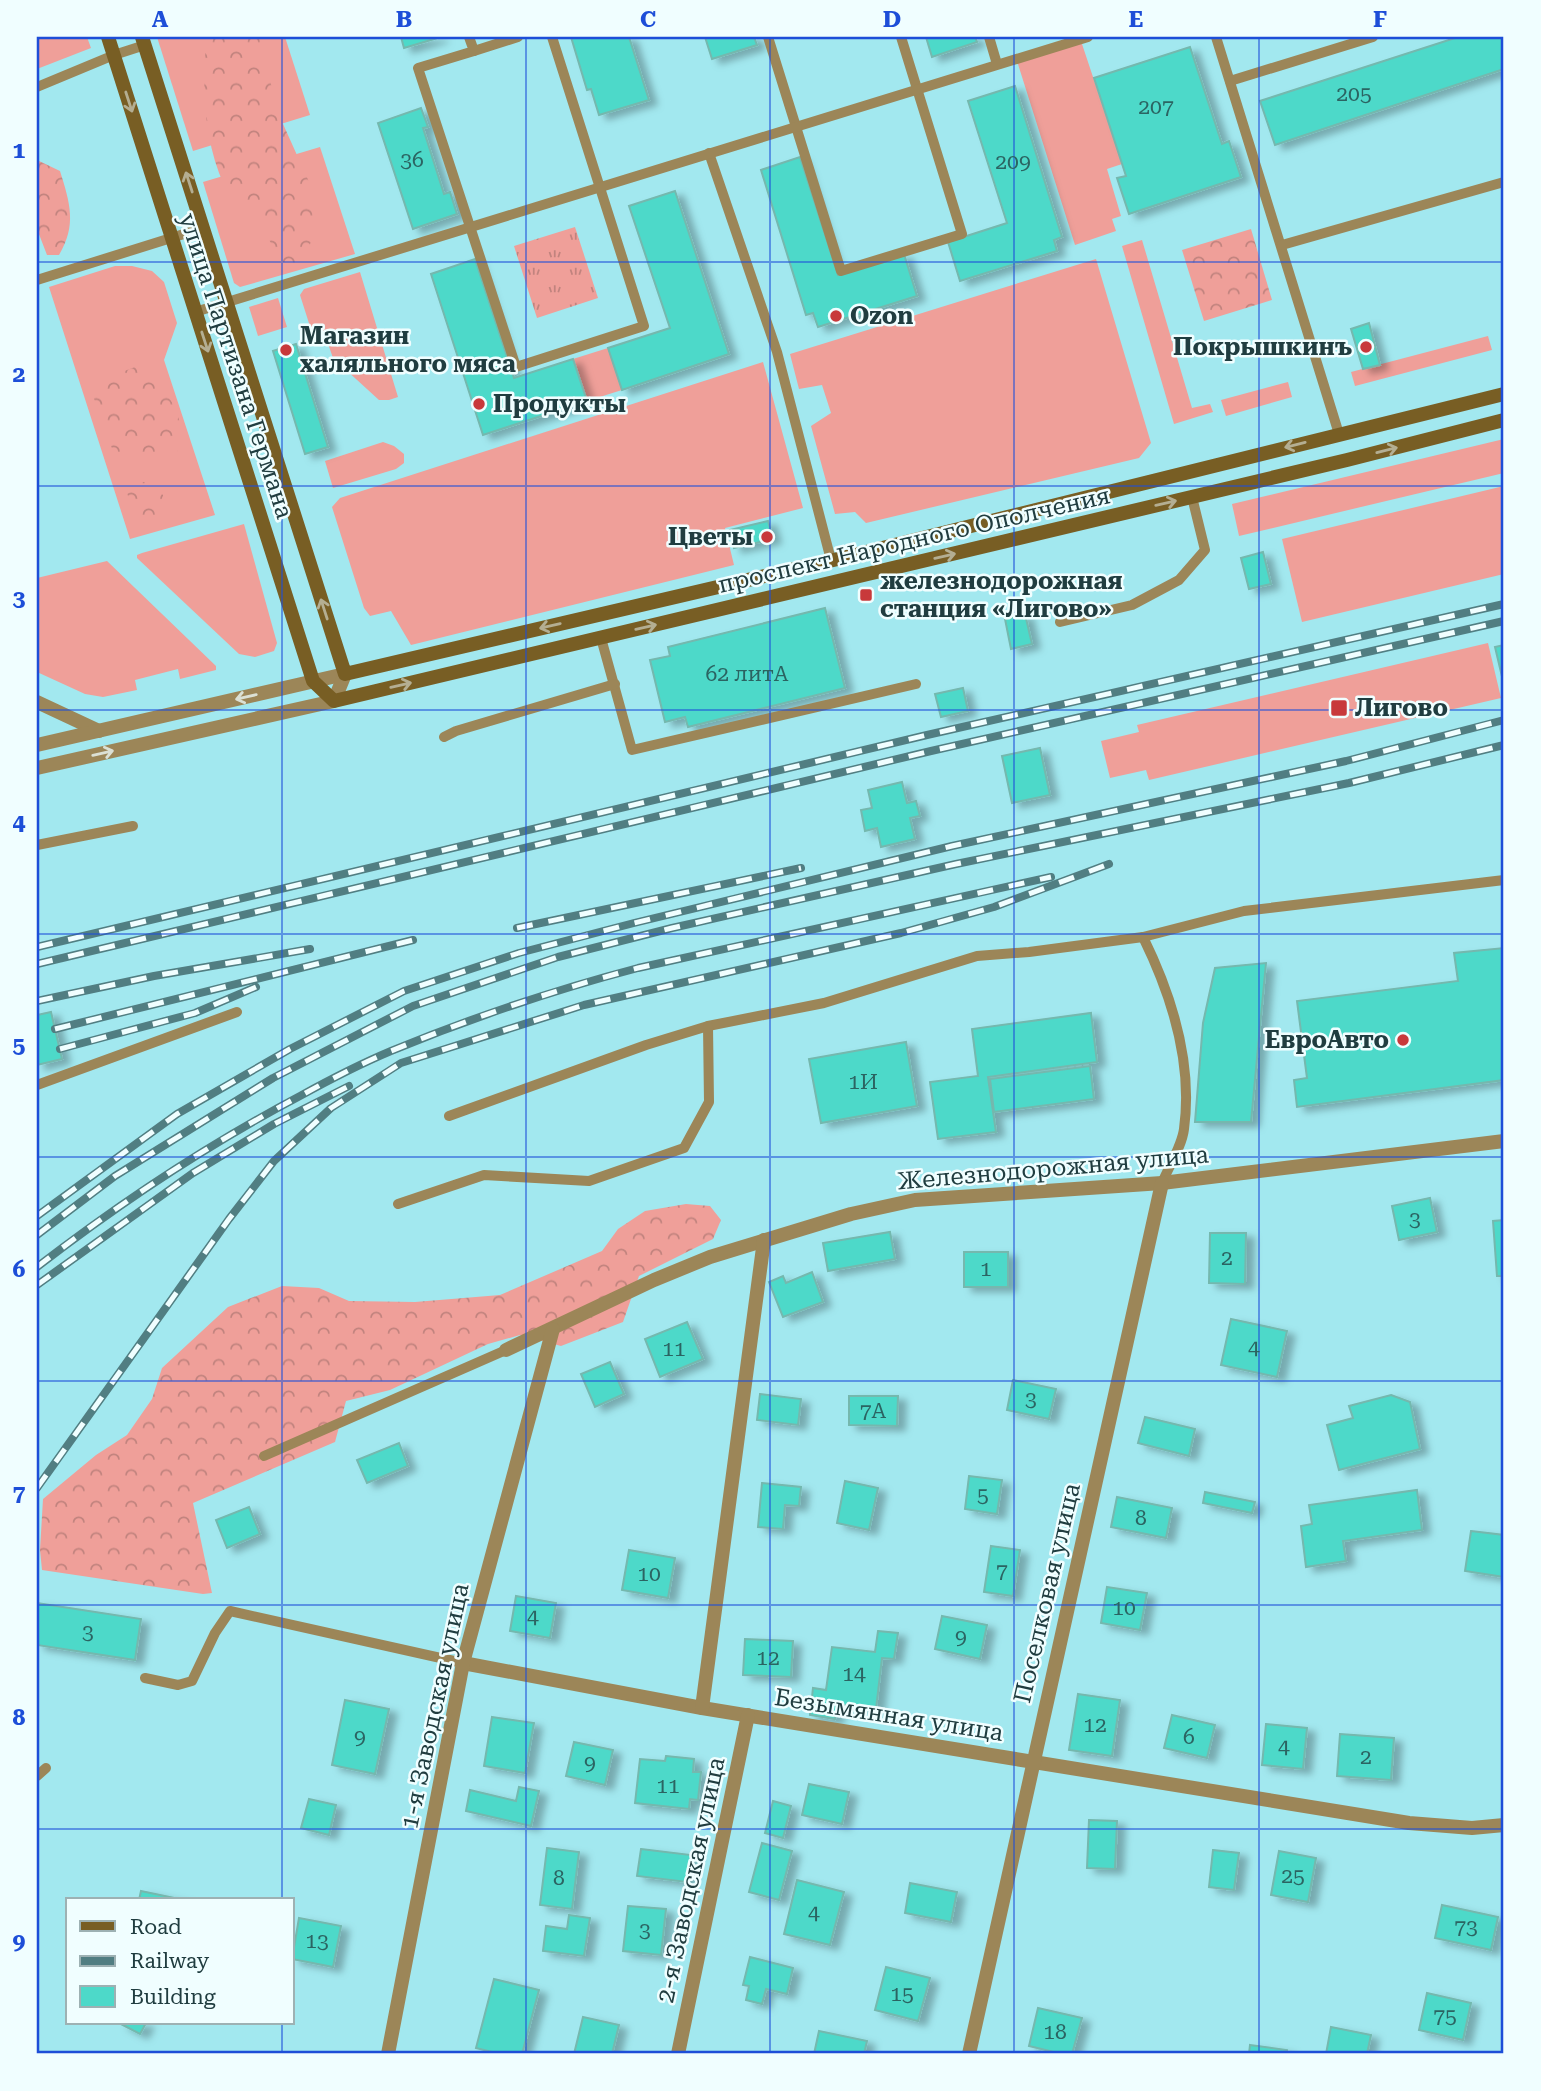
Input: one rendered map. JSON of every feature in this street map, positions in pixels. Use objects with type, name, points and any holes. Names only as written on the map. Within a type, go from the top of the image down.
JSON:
[{"type":"main road","name":"улица Партизана Германа","points":[[108,37],[313,681],[334,701]]},
{"type":"main road","name":"улица Партизана Германа","points":[[144,41],[345,674]]},
{"type":"main road","name":"проспект Народного Ополчения","points":[[345,674],[831,560],[1504,394]]},
{"type":"main road","name":"проспект Народного Ополчения","points":[[334,701],[1504,420]]},
{"type":"street","name":"проспект Народного Ополчения","points":[[37,745],[345,674]]},
{"type":"street","points":[[334,701],[345,674]]},
{"type":"street","name":"проспект Народного Ополчения","points":[[37,768],[334,701]]},
{"type":"street","points":[[37,702],[99,731]]},
{"type":"street","name":"Железнодорожная улица","points":[[506,1350],[654,1280],[710,1257],[851,1214],[915,1200],[1162,1183],[1504,1141]]},
{"type":"street","name":"Поселковая улица","points":[[969,2054],[1162,1183]]},
{"type":"street","points":[[702,1708],[764,1240]]},
{"type":"street","name":"1-я Заводская улица","points":[[388,2054],[463,1663],[553,1329]]},
{"type":"street","name":"Безымянная улица","points":[[463,1663],[702,1708],[1409,1823],[1472,1828],[1504,1825]]},
{"type":"street","name":"2-я Заводская улица","points":[[678,2054],[748,1715]]},
{"type":"lane","points":[[469,37],[474,51]]},
{"type":"lane","points":[[518,37],[418,68],[516,367],[644,326],[552,37]]},
{"type":"lane","points":[[768,37],[841,271],[962,234],[901,37]]},
{"type":"lane","points":[[989,37],[997,64]]},
{"type":"lane","points":[[195,312],[1088,37]]},
{"type":"lane","points":[[1216,37],[1339,434]]},
{"type":"lane","points":[[1230,81],[1335,42],[1373,37]]},
{"type":"lane","points":[[37,87],[144,41]]},
{"type":"lane","points":[[709,153],[777,352],[831,560]]},
{"type":"lane","points":[[1282,245],[1504,182]]},
{"type":"lane","points":[[37,280],[203,228]]},
{"type":"lane","points":[[1060,622],[1132,605],[1179,580],[1205,550],[1192,496]]},
{"type":"lane","points":[[601,638],[632,750],[916,684]]},
{"type":"lane","points":[[444,737],[456,731],[615,684]]},
{"type":"lane","points":[[37,845],[133,826]]},
{"type":"lane","points":[[449,1115],[646,1045],[708,1026],[824,1003],[977,956],[1143,937],[1244,911],[1504,880]]},
{"type":"lane","points":[[1143,937],[1173,1011],[1186,1066],[1184,1131],[1162,1183]]},
{"type":"lane","points":[[37,1085],[237,1012]]},
{"type":"lane","points":[[398,1204],[484,1175],[589,1181],[684,1148],[709,1102],[708,1026]]},
{"type":"lane","points":[[264,1456],[506,1350]]},
{"type":"lane","name":"Безымянная улица","points":[[145,1678],[178,1685],[192,1681],[215,1633],[230,1611],[463,1663]]},
{"type":"lane","points":[[37,1776],[46,1768]]},
{"type":"green space","points":[[37,37],[87,37],[91,48],[37,69]]},
{"type":"green space","points":[[157,37],[285,37],[310,115],[193,151]]},
{"type":"green space","points":[[207,37],[260,37],[279,115],[314,193],[316,222],[305,263],[282,262],[249,207],[224,185],[208,131],[204,93]]},
{"type":"green space","points":[[1081,41],[1122,164],[1107,169],[1121,216],[1112,219],[1116,231],[1075,245],[1017,61]]},
{"type":"green space","points":[[320,147],[355,254],[240,287],[234,283],[203,182]]},
{"type":"green space","points":[[37,160],[60,171],[67,193],[70,224],[59,255],[47,255],[37,229]]},
{"type":"green space","points":[[575,227],[598,298],[537,318],[514,246]]},
{"type":"green space","points":[[1251,229],[1272,300],[1204,321],[1182,250]]},
{"type":"green space","points":[[1142,240],[1192,408],[1210,404],[1213,412],[1174,424],[1122,246]]},
{"type":"green space","points":[[1096,259],[1151,443],[1139,458],[866,523],[855,512],[835,514],[811,426],[831,413],[822,385],[799,389],[790,354]]},
{"type":"green space","points":[[115,266],[132,266],[152,271],[164,282],[177,323],[164,360],[215,515],[130,539],[49,287]]},
{"type":"green space","points":[[360,272],[398,397],[389,400],[379,400],[333,358],[325,335],[314,339],[300,295],[304,289]]},
{"type":"green space","points":[[278,298],[287,327],[258,336],[249,307]]},
{"type":"green space","points":[[1488,336],[1492,350],[1355,386],[1351,372]]},
{"type":"green space","points":[[608,348],[622,390],[587,401],[573,359]]},
{"type":"green space","points":[[763,362],[803,508],[725,528],[734,565],[411,645],[391,611],[370,616],[364,608],[332,507],[340,498]]},
{"type":"green space","points":[[135,367],[153,373],[173,404],[183,430],[177,452],[167,457],[113,451],[92,393],[98,381]]},
{"type":"green space","points":[[1288,382],[1292,397],[1226,416],[1221,400]]},
{"type":"green space","points":[[1504,439],[1504,473],[1239,536],[1232,504]]},
{"type":"green space","points":[[383,442],[404,454],[404,463],[396,469],[333,488],[325,461]]},
{"type":"green space","points":[[133,482],[148,482],[163,495],[164,511],[147,529],[135,524],[126,488]]},
{"type":"green space","points":[[1504,486],[1504,574],[1302,622],[1282,539]]},
{"type":"green space","points":[[244,524],[277,643],[274,651],[255,657],[239,654],[137,558],[137,555],[142,553]]},
{"type":"green space","points":[[107,561],[216,666],[216,670],[180,679],[178,669],[135,680],[137,690],[103,697],[85,694],[37,672],[37,578]]},
{"type":"green space","points":[[1488,643],[1501,698],[1149,780],[1146,770],[1110,778],[1101,741],[1139,732],[1137,725]]},
{"type":"green space","points":[[686,1204],[710,1206],[721,1220],[713,1239],[639,1276],[623,1322],[561,1346],[520,1335],[488,1344],[390,1390],[346,1401],[335,1442],[193,1503],[212,1593],[203,1594],[42,1570],[40,1550],[43,1499],[96,1455],[127,1435],[152,1399],[162,1368],[228,1307],[282,1286],[319,1288],[349,1301],[415,1302],[500,1295],[602,1251],[618,1229],[645,1211]]},
{"type":"building","points":[[401,37],[441,37],[404,48]]},
{"type":"building","points":[[571,37],[629,37],[649,100],[599,115],[591,89],[587,90]]},
{"type":"building","points":[[705,37],[754,37],[757,45],[712,59]]},
{"type":"building","points":[[926,37],[975,37],[977,42],[932,57]]},
{"type":"building","points":[[1458,37],[1504,37],[1504,69],[1275,145],[1260,101]]},
{"type":"building","points":[[1190,47],[1222,144],[1229,141],[1241,177],[1129,214],[1117,178],[1126,176],[1094,78]]},
{"type":"building","points":[[1015,86],[1062,237],[1054,240],[1057,251],[960,281],[948,242],[1007,223],[968,101]]},
{"type":"building","points":[[421,108],[428,127],[423,128],[444,194],[450,192],[457,214],[413,229],[378,123]]},
{"type":"building","points":[[800,157],[838,275],[904,254],[917,296],[818,327],[813,313],[806,315],[761,170]]},
{"type":"building","points":[[675,191],[729,354],[622,390],[608,348],[670,328],[629,206]]},
{"type":"building","points":[[475,259],[514,378],[573,359],[587,401],[483,435],[431,274]]},
{"type":"building","points":[[1369,323],[1380,365],[1363,369],[1351,329]]},
{"type":"building","points":[[296,344],[328,447],[305,454],[273,351]]},
{"type":"building","points":[[768,521],[773,539],[734,548],[730,530]]},
{"type":"building","points":[[1263,552],[1271,584],[1249,589],[1241,558]]},
{"type":"building","points":[[825,608],[845,688],[688,727],[685,717],[665,722],[650,660],[670,656],[668,647]]},
{"type":"building","points":[[1025,614],[1032,644],[1011,649],[1005,619]]},
{"type":"building","points":[[1504,645],[1504,685],[1495,647]]},
{"type":"building","points":[[963,688],[968,711],[941,717],[935,694]]},
{"type":"building","points":[[1040,748],[1050,795],[1012,803],[1002,756]]},
{"type":"building","points":[[902,782],[907,803],[916,801],[920,816],[910,818],[915,839],[881,847],[877,828],[865,831],[861,810],[872,808],[868,790]]},
{"type":"building","name":"ЕвроАвто","points":[[1504,948],[1504,1080],[1297,1107],[1294,1080],[1307,1078],[1297,1001],[1458,981],[1454,953]]},
{"type":"building","points":[[1266,963],[1251,1122],[1195,1122],[1203,1023],[1215,968]]},
{"type":"building","points":[[51,1012],[62,1059],[37,1065],[37,1015]]},
{"type":"building","points":[[1091,1013],[1097,1062],[988,1077],[996,1132],[938,1139],[930,1082],[978,1076],[972,1029]]},
{"type":"building","points":[[906,1042],[917,1106],[821,1123],[809,1059]]},
{"type":"building","points":[[1090,1066],[1094,1099],[994,1112],[990,1079]]},
{"type":"building","points":[[1430,1198],[1437,1232],[1399,1240],[1392,1206]]},
{"type":"building","points":[[1504,1220],[1504,1276],[1497,1276],[1493,1221]]},
{"type":"building","points":[[890,1232],[895,1259],[828,1271],[823,1243]]},
{"type":"building","points":[[1210,1233],[1246,1233],[1245,1284],[1209,1283]]},
{"type":"building","points":[[964,1252],[1008,1252],[1008,1287],[964,1287]]},
{"type":"building","points":[[812,1272],[823,1302],[783,1317],[769,1282],[783,1276],[786,1283]]},
{"type":"building","points":[[1231,1319],[1287,1331],[1277,1377],[1221,1365]]},
{"type":"building","points":[[687,1322],[703,1359],[660,1377],[645,1339]]},
{"type":"building","points":[[610,1362],[624,1394],[595,1407],[581,1374]]},
{"type":"building","points":[[1013,1380],[1056,1389],[1049,1419],[1007,1410]]},
{"type":"building","points":[[760,1394],[801,1399],[798,1425],[757,1420]]},
{"type":"building","points":[[1391,1395],[1410,1402],[1420,1449],[1339,1470],[1327,1425],[1353,1418],[1349,1406]]},
{"type":"building","points":[[849,1396],[898,1396],[897,1426],[849,1425]]},
{"type":"building","points":[[1145,1417],[1195,1429],[1189,1456],[1138,1443]]},
{"type":"building","points":[[399,1443],[408,1466],[367,1483],[357,1460]]},
{"type":"building","points":[[969,1476],[1002,1480],[997,1514],[965,1509]]},
{"type":"building","points":[[845,1481],[878,1488],[869,1530],[837,1523]]},
{"type":"building","points":[[762,1483],[801,1487],[799,1506],[785,1505],[783,1529],[758,1527]]},
{"type":"building","points":[[1417,1490],[1422,1530],[1343,1541],[1346,1561],[1306,1567],[1301,1526],[1312,1524],[1309,1505]]},
{"type":"building","points":[[1205,1492],[1255,1502],[1252,1513],[1203,1503]]},
{"type":"building","points":[[1117,1497],[1172,1508],[1166,1538],[1111,1527]]},
{"type":"building","points":[[249,1507],[260,1534],[227,1548],[216,1520]]},
{"type":"building","points":[[1471,1531],[1504,1535],[1504,1577],[1465,1571]]},
{"type":"building","points":[[991,1546],[1020,1550],[1013,1596],[984,1592]]},
{"type":"building","points":[[629,1550],[675,1558],[668,1598],[622,1590]]},
{"type":"building","points":[[1107,1587],[1147,1593],[1140,1630],[1101,1623]]},
{"type":"building","points":[[516,1596],[556,1603],[550,1638],[510,1631]]},
{"type":"building","points":[[37,1603],[141,1619],[135,1660],[37,1645]]},
{"type":"building","points":[[942,1616],[987,1625],[980,1659],[935,1649]]},
{"type":"building","points":[[878,1631],[898,1633],[894,1659],[882,1658],[876,1709],[837,1704],[835,1719],[810,1715],[813,1688],[826,1690],[832,1647],[875,1652]]},
{"type":"building","points":[[745,1639],[793,1641],[791,1677],[743,1675]]},
{"type":"building","points":[[1078,1694],[1120,1700],[1112,1756],[1069,1750]]},
{"type":"building","points":[[345,1700],[389,1709],[375,1774],[332,1765]]},
{"type":"building","points":[[1172,1715],[1215,1725],[1207,1758],[1164,1748]]},
{"type":"building","points":[[492,1717],[534,1723],[525,1773],[484,1766]]},
{"type":"building","points":[[1266,1724],[1307,1728],[1303,1769],[1262,1765]]},
{"type":"building","points":[[1340,1734],[1394,1738],[1391,1780],[1337,1776]]},
{"type":"building","points":[[574,1742],[613,1750],[605,1785],[566,1776]]},
{"type":"building","points":[[666,1756],[694,1759],[693,1772],[701,1772],[698,1800],[690,1799],[689,1809],[635,1803],[640,1759],[665,1761]]},
{"type":"building","points":[[809,1784],[849,1792],[842,1824],[802,1815]]},
{"type":"building","points":[[519,1787],[539,1791],[531,1826],[466,1811],[470,1790],[516,1801]]},
{"type":"building","points":[[309,1799],[336,1805],[329,1835],[301,1828]]},
{"type":"building","points":[[773,1801],[791,1806],[783,1838],[765,1833]]},
{"type":"building","points":[[1089,1820],[1117,1821],[1115,1869],[1087,1868]]},
{"type":"building","points":[[762,1843],[792,1851],[779,1900],[749,1892]]},
{"type":"building","points":[[547,1848],[579,1852],[572,1909],[540,1905]]},
{"type":"building","points":[[641,1849],[691,1855],[687,1882],[637,1876]]},
{"type":"building","points":[[1213,1850],[1239,1853],[1234,1890],[1209,1887]]},
{"type":"building","points":[[1279,1851],[1316,1858],[1308,1902],[1271,1895]]},
{"type":"building","points":[[797,1880],[844,1892],[830,1945],[784,1934]]},
{"type":"building","points":[[910,1883],[957,1892],[951,1922],[905,1913]]},
{"type":"building","points":[[141,1891],[174,1898],[139,1898]]},
{"type":"building","points":[[1442,1905],[1498,1917],[1491,1950],[1435,1938]]},
{"type":"building","points":[[628,1906],[666,1909],[661,1955],[623,1951]]},
{"type":"building","points":[[569,1915],[590,1918],[584,1956],[543,1951],[546,1926],[567,1929]]},
{"type":"building","points":[[299,1918],[341,1926],[333,1967],[294,1959]]},
{"type":"building","points":[[750,1957],[793,1968],[787,1994],[766,1989],[762,2004],[746,2000],[749,1986],[743,1985]]},
{"type":"building","points":[[886,1967],[930,1978],[918,2021],[875,2010]]},
{"type":"building","points":[[494,1979],[539,1990],[522,2054],[500,2054],[476,2048]]},
{"type":"building","points":[[1427,1993],[1471,2003],[1463,2040],[1419,2030]]},
{"type":"building","points":[[1038,2008],[1082,2018],[1072,2054],[1029,2046]]},
{"type":"building","points":[[583,2017],[619,2025],[612,2054],[574,2054]]},
{"type":"building","points":[[121,2024],[145,2024],[140,2034]]},
{"type":"building","points":[[1331,2027],[1371,2035],[1367,2054],[1326,2054]]},
{"type":"building","points":[[819,2031],[867,2041],[864,2054],[814,2054]]},
{"type":"building","points":[[1250,2045],[1287,2050],[1287,2054],[1249,2054]]},
{"type":"railway","points":[[37,947],[927,735],[1504,604]]},
{"type":"railway","points":[[37,964],[931,751],[1504,621]]},
{"type":"railway","points":[[37,1216],[177,1114],[290,1049],[404,991],[519,953],[634,923],[952,846],[1346,761],[1504,720]]},
{"type":"railway","points":[[37,1235],[115,1176],[273,1078],[413,1006],[558,957],[672,928],[956,864],[1349,783],[1504,745]]},
{"type":"railway","points":[[37,1488],[229,1219],[274,1161],[331,1108],[401,1063],[584,1005],[901,933],[994,907],[1109,864]]},
{"type":"railway","points":[[517,928],[801,868]]},
{"type":"railway","points":[[37,1267],[132,1198],[231,1134],[345,1072],[421,1039],[544,995],[638,968],[1051,877]]},
{"type":"railway","points":[[55,1029],[413,940]]},
{"type":"railway","points":[[37,1001],[154,976],[310,949]]},
{"type":"railway","points":[[60,1049],[195,1013],[256,987]]},
{"type":"railway","points":[[37,1285],[193,1173],[274,1124],[349,1086]]},
{"type":"place","name":"Ozon","points":[[836,316]]},
{"type":"place","name":"Покрышкинъ","points":[[1366,347]]},
{"type":"place","name":"Магазин халяльного мяса","points":[[286,350]]},
{"type":"place","name":"Продукты","points":[[479,404]]},
{"type":"place","name":"Цветы","points":[[767,537]]},
{"type":"place","name":"железнодорожная станция «Лигово»","points":[[866,595]]},
{"type":"place","name":"Лигово","points":[[1339,708]]},
{"type":"place","name":"ЕвроАвто","points":[[1403,1040]]}]
